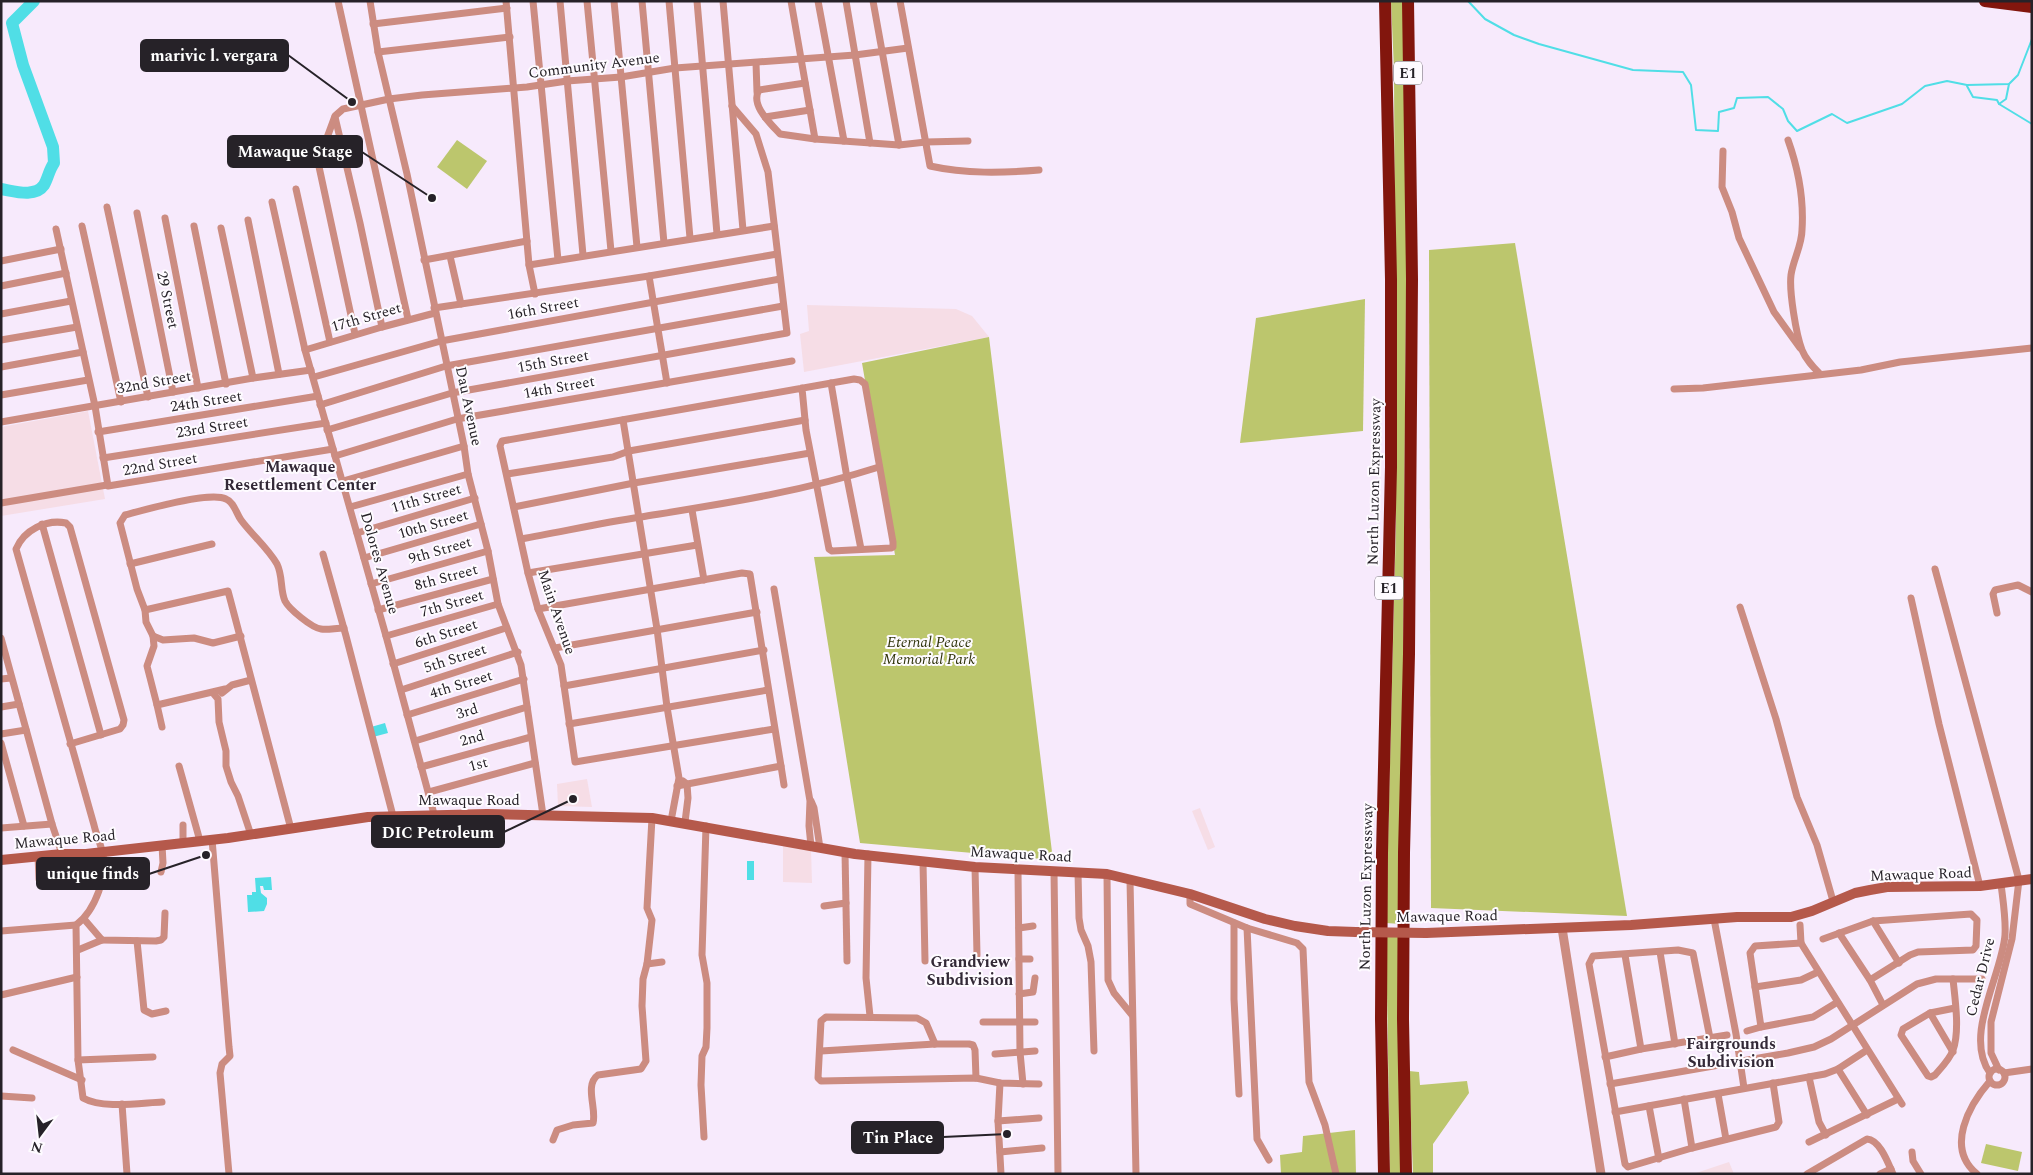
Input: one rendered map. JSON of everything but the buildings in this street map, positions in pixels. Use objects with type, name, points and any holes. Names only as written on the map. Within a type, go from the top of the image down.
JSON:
[{"type":"highway","name":"North Luzon Expressway","points":[[1384,1174],[1381,1018],[1382,853],[1391,467],[1391,279],[1385,1]]},
{"type":"highway","name":"E1","points":[[1406,1174],[1403,1018],[1404,853],[1409,654],[1412,279],[1408,1]]},
{"type":"highway","points":[[1985,1],[2032,7]]},
{"type":"main road","name":"Mawaque Road","points":[[1,860],[102,852],[251,835],[347,819],[393,816],[434,814],[652,818],[685,822],[845,852],[923,862],[1018,870],[1107,874],[1190,894],[1266,919],[1328,931],[1426,933],[1791,917],[1812,911],[1855,893],[1887,887],[1980,886],[2032,879]]},
{"type":"street","points":[[338,1],[408,319]]},
{"type":"street","name":"Dau Avenue","points":[[370,1],[378,52],[464,446],[468,474],[488,551],[498,604],[506,628],[518,652],[524,680],[543,815]]},
{"type":"street","points":[[533,1],[558,260]]},
{"type":"street","points":[[560,1],[583,256]]},
{"type":"street","points":[[587,1],[611,251]]},
{"type":"street","points":[[614,1],[637,247]]},
{"type":"street","points":[[642,1],[664,243]]},
{"type":"street","points":[[669,1],[690,238]]},
{"type":"street","points":[[697,1],[717,234]]},
{"type":"street","points":[[723,1],[743,230]]},
{"type":"street","points":[[791,1],[815,139]]},
{"type":"street","points":[[818,1],[844,140]]},
{"type":"street","points":[[846,1],[870,142]]},
{"type":"street","points":[[873,1],[899,146]]},
{"type":"street","points":[[900,1],[930,166],[976,172],[1003,173],[1039,170]]},
{"type":"street","points":[[373,24],[507,4],[529,265],[534,294]]},
{"type":"street","points":[[378,52],[510,37]]},
{"type":"street","name":"Community Avenue","points":[[335,116],[343,109],[389,99],[621,77],[675,68],[728,66],[855,55],[908,48]]},
{"type":"street","points":[[756,63],[756,97],[758,103],[765,116],[780,134],[899,146],[926,142],[968,141]]},
{"type":"street","points":[[757,92],[805,83]]},
{"type":"street","points":[[320,405],[446,366],[657,330],[783,306],[768,172],[756,134],[732,106]]},
{"type":"street","points":[[765,116],[810,110]]},
{"type":"street","points":[[335,116],[318,162],[356,334]]},
{"type":"street","points":[[335,116],[382,327]]},
{"type":"street","points":[[1788,140],[1796,162],[1802,210],[1802,232],[1790,283],[1802,350]]},
{"type":"street","points":[[1723,151],[1722,187],[1732,212],[1739,238],[1774,312],[1810,364],[1820,374]]},
{"type":"street","points":[[296,189],[330,342]]},
{"type":"street","name":"Dolores Avenue","points":[[272,202],[305,350],[343,481],[434,814]]},
{"type":"street","points":[[107,207],[148,397]]},
{"type":"street","name":"29 Street","points":[[137,213],[174,392]]},
{"type":"street","points":[[165,218],[198,388]]},
{"type":"street","points":[[248,220],[279,374]]},
{"type":"street","points":[[82,226],[121,402]]},
{"type":"street","points":[[194,226],[226,384]]},
{"type":"street","points":[[529,265],[774,226]]},
{"type":"street","points":[[221,228],[253,378]]},
{"type":"street","points":[[56,229],[95,406],[98,432],[109,486]]},
{"type":"street","points":[[424,260],[527,241]]},
{"type":"street","points":[[1,261],[61,249]]},
{"type":"street","name":"17th Street","points":[[305,350],[461,304],[649,276],[778,254]]},
{"type":"street","points":[[450,256],[461,304]]},
{"type":"street","points":[[1,286],[66,274]]},
{"type":"street","points":[[649,276],[657,330],[668,383]]},
{"type":"street","name":"16th Street","points":[[312,374],[440,341],[780,279]]},
{"type":"street","points":[[1,314],[72,301]]},
{"type":"street","name":"15th Street","points":[[326,426],[452,393],[787,333],[783,306]]},
{"type":"street","points":[[1,340],[77,327]]},
{"type":"street","points":[[1674,389],[1702,388],[1861,370],[1900,362],[2032,348]]},
{"type":"street","points":[[1,367],[83,352]]},
{"type":"street","name":"14th Street","points":[[334,453],[457,419],[792,361]]},
{"type":"street","name":"32nd Street","points":[[1,422],[253,378],[279,374],[312,374]]},
{"type":"street","points":[[671,821],[678,782],[674,745],[667,707],[658,629],[622,420],[802,388],[854,379],[860,380],[865,384],[893,547],[832,551],[829,549],[818,485],[810,453],[802,388]]},
{"type":"street","points":[[1,395],[88,380]]},
{"type":"street","points":[[831,383],[847,478],[862,549]]},
{"type":"street","name":"24th Street","points":[[98,432],[318,396]]},
{"type":"street","name":"Main Avenue","points":[[622,420],[502,441],[500,446],[508,474],[528,573],[538,609],[561,665],[574,760],[577,763],[674,745]]},
{"type":"street","points":[[508,474],[613,457],[628,451],[805,420]]},
{"type":"street","name":"23rd Street","points":[[103,458],[326,426]]},
{"type":"street","points":[[343,481],[464,446]]},
{"type":"street","name":"22nd Street","points":[[1,503],[334,453]]},
{"type":"street","points":[[514,507],[634,483],[810,453]]},
{"type":"street","points":[[521,539],[639,517],[746,501],[847,478],[879,467]]},
{"type":"street","points":[[350,508],[468,474]]},
{"type":"street","points":[[162,727],[147,666],[154,646],[153,636],[146,622],[145,610],[130,564],[120,523],[125,515],[180,501],[219,497],[226,499],[232,503],[241,520],[276,562],[286,603],[312,626],[320,629],[344,628]]},
{"type":"street","name":"11th Street","points":[[356,533],[475,498]]},
{"type":"street","points":[[692,510],[696,545],[704,580]]},
{"type":"street","points":[[1,931],[76,925],[84,919],[102,878],[104,866],[102,852],[70,744],[16,549],[32,530],[51,521],[66,523],[70,527],[124,720],[120,729],[70,744]]},
{"type":"street","points":[[42,524],[101,735]]},
{"type":"street","name":"10th Street","points":[[364,558],[481,524]]},
{"type":"street","points":[[130,564],[212,544]]},
{"type":"street","points":[[528,573],[696,545]]},
{"type":"street","name":"9th Street","points":[[370,584],[488,551]]},
{"type":"street","points":[[323,554],[393,816]]},
{"type":"street","points":[[1935,569],[2019,880]]},
{"type":"street","points":[[538,609],[742,573],[750,574],[764,650],[768,690],[784,785]]},
{"type":"street","name":"8th Street","points":[[378,610],[493,579]]},
{"type":"street","points":[[1997,613],[1993,594],[1995,590],[2018,585],[2032,592]]},
{"type":"street","points":[[774,589],[810,801],[809,826],[815,847]]},
{"type":"street","points":[[145,610],[228,590],[292,829]]},
{"type":"street","points":[[1911,598],[1939,724],[1980,886]]},
{"type":"street","name":"7th Street","points":[[386,636],[498,604]]},
{"type":"street","points":[[1740,607],[1776,719],[1797,797],[1817,845],[1833,901]]},
{"type":"street","points":[[555,648],[757,612]]},
{"type":"street","name":"6th Street","points":[[393,664],[506,628]]},
{"type":"street","points":[[153,636],[163,640],[194,638],[207,643],[241,636]]},
{"type":"street","points":[[1,638],[3,653],[62,854]]},
{"type":"street","points":[[564,686],[764,650]]},
{"type":"street","name":"5th Street","points":[[401,690],[518,652]]},
{"type":"street","points":[[1,679],[11,678]]},
{"type":"street","points":[[157,705],[189,696],[215,696],[232,685],[251,680]]},
{"type":"street","name":"4th Street","points":[[407,715],[524,680]]},
{"type":"street","points":[[569,724],[768,690]]},
{"type":"street","points":[[215,696],[230,782],[238,796],[251,835]]},
{"type":"street","points":[[1,707],[19,704]]},
{"type":"street","name":"3rd","points":[[415,741],[527,707]]},
{"type":"street","points":[[674,745],[774,729]]},
{"type":"street","points":[[1,734],[26,730]]},
{"type":"street","name":"2nd","points":[[421,767],[531,737]]},
{"type":"street","points":[[1,743],[24,826]]},
{"type":"street","name":"1st","points":[[429,792],[535,763]]},
{"type":"street","points":[[179,766],[200,840]]},
{"type":"street","points":[[678,782],[686,784],[781,766]]},
{"type":"street","points":[[685,822],[688,798],[686,784]]},
{"type":"street","points":[[553,1140],[558,1130],[573,1125],[593,1123],[592,1086],[594,1078],[598,1075],[641,1069],[646,1061],[642,1006],[643,979],[647,964],[652,920],[647,908],[652,818]]},
{"type":"street","points":[[1,828],[52,824]]},
{"type":"street","points":[[183,825],[183,842]]},
{"type":"street","points":[[704,1138],[700,1085],[702,1056],[706,1047],[708,1028],[707,983],[702,955],[706,826]]},
{"type":"street","points":[[212,839],[230,1056],[222,1064],[220,1073],[229,1174]]},
{"type":"street","points":[[161,872],[163,863],[162,845]]},
{"type":"street","points":[[845,852],[847,961]]},
{"type":"street","points":[[868,854],[866,978],[870,1016]]},
{"type":"street","points":[[38,856],[39,879]]},
{"type":"street","points":[[923,862],[925,961]]},
{"type":"street","points":[[974,867],[977,955]]},
{"type":"street","points":[[1018,870],[1020,1052],[1023,1084]]},
{"type":"street","points":[[1054,871],[1058,1174]]},
{"type":"street","points":[[1078,872],[1079,918],[1081,930],[1088,946],[1090,962],[1094,1051]]},
{"type":"street","points":[[1107,874],[1108,980],[1114,993],[1132,1015]]},
{"type":"street","points":[[1130,880],[1136,1174]]},
{"type":"street","name":"Cedar Drive","points":[[2004,1072],[1992,1052],[1991,1022],[2012,939],[2019,880]]},
{"type":"street","name":"Cedar Drive","points":[[1990,1073],[1984,1065],[1982,1038],[1983,1021],[2005,936],[2001,884]]},
{"type":"street","points":[[1190,894],[1190,904],[1247,928],[1297,943],[1304,949],[1309,1082],[1324,1125],[1336,1174]]},
{"type":"street","points":[[824,906],[846,903]]},
{"type":"street","points":[[78,950],[102,940],[162,940],[166,930],[165,913]]},
{"type":"street","points":[[1823,939],[1873,921],[1972,914],[1976,916],[1976,946],[1973,950],[1918,952],[1870,980]]},
{"type":"street","points":[[84,919],[102,940]]},
{"type":"street","points":[[1714,919],[1744,1088]]},
{"type":"street","points":[[1873,921],[1899,963]]},
{"type":"street","points":[[1234,923],[1234,990],[1239,1094]]},
{"type":"street","points":[[76,925],[78,950],[78,1060],[83,1098],[89,1102],[122,1104],[162,1102]]},
{"type":"street","points":[[1800,925],[1801,943],[1836,1003],[1900,1102],[1809,1142]]},
{"type":"street","points":[[1019,928],[1033,926]]},
{"type":"street","points":[[1247,928],[1257,1139],[1269,1160]]},
{"type":"street","points":[[1562,928],[1601,1174]]},
{"type":"street","points":[[1839,933],[1870,980],[1883,1005]]},
{"type":"street","points":[[137,941],[144,1010],[152,1014],[166,1011]]},
{"type":"street","points":[[1761,1027],[1750,953],[1755,946],[1801,943]]},
{"type":"street","points":[[1710,1038],[1694,955],[1689,951],[1592,956],[1589,964],[1625,1164],[1631,1168],[1692,1148],[1776,1127],[1779,1124],[1773,1083]]},
{"type":"street","points":[[1660,952],[1675,1044]]},
{"type":"street","points":[[1625,955],[1641,1049]]},
{"type":"street","points":[[1018,959],[1030,959]]},
{"type":"street","points":[[647,964],[662,962]]},
{"type":"street","points":[[1755,987],[1801,980],[1818,972]]},
{"type":"street","points":[[1,995],[77,977]]},
{"type":"street","points":[[1019,994],[1033,992],[1035,978]]},
{"type":"street","points":[[1953,979],[1955,1008],[1956,1041],[1953,1052],[1935,1075],[1928,1076],[1902,1035],[1903,1029],[1930,1013],[1955,1008]]},
{"type":"street","points":[[1610,1084],[1814,1047],[1852,1026],[1917,984],[1936,980],[1982,980]]},
{"type":"street","points":[[1747,1031],[1813,1017],[1836,1003]]},
{"type":"street","points":[[1930,1013],[1953,1052]]},
{"type":"street","points":[[935,1044],[923,1020],[870,1016],[823,1018],[821,1021],[821,1051],[818,1078],[821,1082],[976,1078],[1000,1082],[1039,1084]]},
{"type":"street","points":[[983,1022],[1035,1022]]},
{"type":"street","points":[[1605,1057],[1726,1035]]},
{"type":"street","points":[[821,1051],[935,1044],[973,1045],[975,1050],[976,1078]]},
{"type":"street","points":[[13,1050],[82,1080]]},
{"type":"street","points":[[1615,1112],[1809,1078],[1838,1069],[1867,1050]]},
{"type":"street","points":[[995,1054],[1036,1051]]},
{"type":"street","points":[[78,1060],[153,1057]]},
{"type":"street","points":[[1838,1069],[1867,1115]]},
{"type":"street","points":[[1977,1174],[1970,1168],[1964,1154],[1962,1129],[1971,1108],[1990,1081],[1990,1073],[1994,1070],[2004,1072],[2032,1069]]},
{"type":"street","points":[[1990,1081],[1997,1085],[2002,1084],[2005,1080],[2004,1072]]},
{"type":"street","points":[[1809,1078],[1817,1115],[1826,1134]]},
{"type":"street","points":[[1000,1082],[998,1121],[1001,1174]]},
{"type":"street","points":[[1718,1094],[1726,1140]]},
{"type":"street","points":[[1,1096],[32,1098]]},
{"type":"street","points":[[1684,1099],[1692,1148]]},
{"type":"street","points":[[122,1104],[127,1174]]},
{"type":"street","points":[[1649,1106],[1659,1158]]},
{"type":"street","points":[[998,1121],[1039,1118]]},
{"type":"street","points":[[1807,1174],[1867,1139],[1873,1140],[1877,1145],[1892,1171],[1880,1174]]},
{"type":"street","points":[[1000,1152],[1042,1148]]},
{"type":"street","points":[[1912,1152],[1913,1161],[1921,1174]]},
{"type":"shaded area","points":[[807,305],[956,309],[972,316],[989,337],[804,372],[800,334],[809,331]]},
{"type":"shaded area","points":[[88,411],[105,499],[1,516],[1,427]]},
{"type":"shaded area","points":[[587,779],[592,807],[558,806],[557,784]]},
{"type":"shaded area","points":[[1200,808],[1215,847],[1208,850],[1192,811]]},
{"type":"shaded area","points":[[783,845],[811,849],[812,883],[783,882]]},
{"type":"shaded area","points":[[1729,1162],[1734,1174],[1693,1174]]},
{"type":"green space","points":[[1391,1],[1404,1],[1407,164],[1401,924],[1386,923],[1396,523],[1394,70]]},
{"type":"green space","points":[[457,140],[487,161],[467,189],[437,167]]},
{"type":"green space","points":[[1515,243],[1627,916],[1431,908],[1429,250]]},
{"type":"green space","points":[[1365,299],[1363,431],[1240,443],[1256,318]]},
{"type":"green space","name":"Eternal Peace Memorial Park","points":[[989,337],[1053,860],[860,843],[814,557],[895,555],[862,363]]},
{"type":"green space","points":[[1386,933],[1400,933],[1402,1174],[1390,1174]]},
{"type":"green space","points":[[1409,1071],[1419,1072],[1420,1085],[1467,1081],[1469,1093],[1433,1144],[1433,1174],[1413,1174]]},
{"type":"green space","points":[[1355,1130],[1356,1174],[1281,1174],[1280,1155],[1302,1152],[1303,1136]]},
{"type":"green space","points":[[1986,1144],[2022,1152],[2018,1171],[1981,1163]]},
{"type":"water","points":[[385,723],[388,733],[373,737],[371,727]]},
{"type":"water","points":[[747,861],[754,861],[754,880],[747,880]]},
{"type":"water","points":[[271,877],[272,890],[264,890],[263,886],[260,886],[261,893],[267,898],[264,911],[248,912],[247,895],[252,895],[252,892],[256,892],[255,878]]},
{"type":"waterway","points":[[1,189],[24,193],[40,189],[44,185],[54,163],[53,147],[23,65],[12,23],[34,1]]},
{"type":"waterway","points":[[1468,1],[1485,19],[1514,35],[1539,44],[1633,70],[1683,72],[1691,85],[1696,130],[1718,131],[1719,112],[1734,108],[1737,98],[1768,97],[1783,109],[1788,121],[1797,131],[1832,114],[1847,123],[1902,104],[1925,86],[1947,81],[1967,85],[2009,84],[2018,75],[2032,39]]},
{"type":"waterway","points":[[1999,104],[2006,99],[2009,84]]},
{"type":"waterway","points":[[1967,86],[1973,97],[1997,100],[1999,104],[2032,124]]},
{"type":"place","name":"marivic l. vergara","points":[[352,102]]},
{"type":"place","name":"Mawaque Stage","points":[[432,198]]},
{"type":"place","name":"DIC Petroleum","points":[[573,799]]},
{"type":"place","name":"unique finds","points":[[206,855]]},
{"type":"place","name":"Tin Place","points":[[1007,1134]]},
{"type":"district","name":"Mawaque Resettlement Center","points":[[300,475]]},
{"type":"district","name":"Grandview Subdivision","points":[[970,970]]},
{"type":"district","name":"Fairgrounds Subdivision","points":[[1731,1052]]}]
